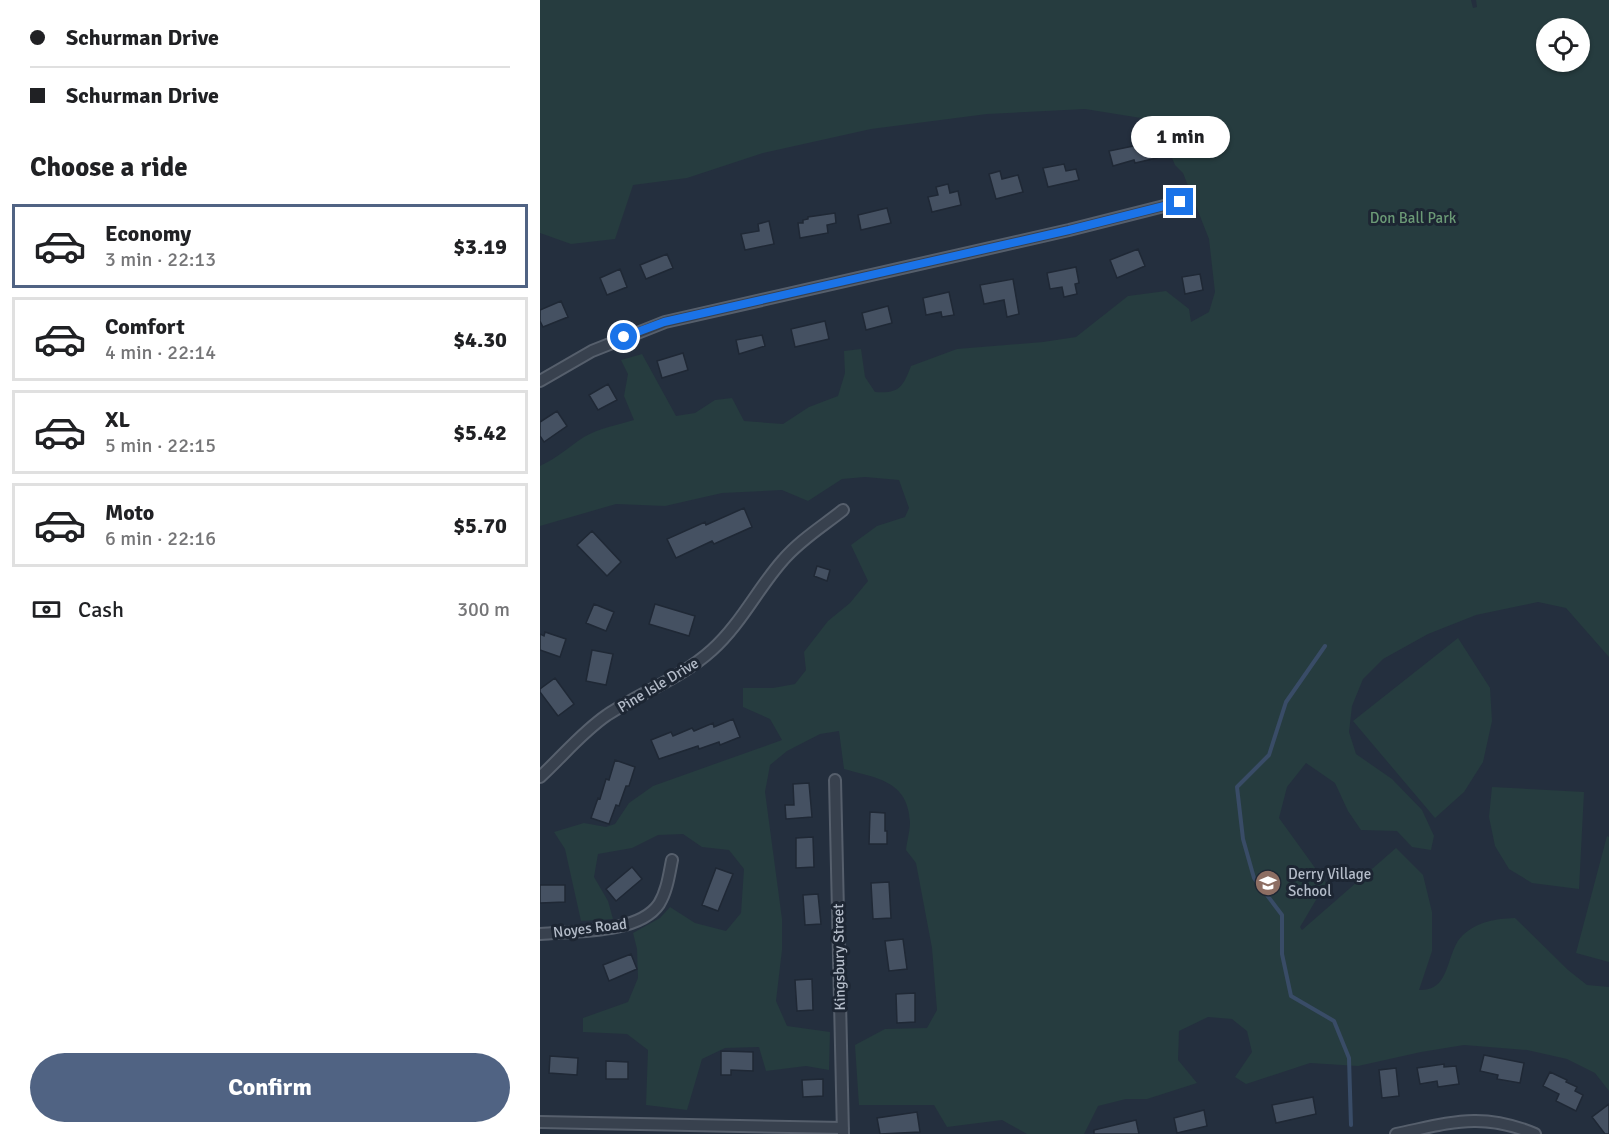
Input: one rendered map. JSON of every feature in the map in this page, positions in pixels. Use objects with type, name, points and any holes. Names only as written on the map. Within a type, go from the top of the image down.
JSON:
[{"type":"street","points":[[540,381],[592,351],[664,322],[1057,233],[1180,202]]},
{"type":"street","name":"Pine Isle Drive","points":[[540,777],[586,730],[610,713],[699,662],[714,649],[730,632],[783,560],[804,539],[843,510]]},
{"type":"street","name":"Kingsbury Street","points":[[835,780],[843,1131]]},
{"type":"street","name":"Noyes Road","points":[[540,934],[622,927],[649,915],[659,904],[666,887],[672,860]]},
{"type":"street","points":[[1396,1134],[1450,1123],[1480,1120],[1498,1122],[1535,1134]]},
{"type":"street","points":[[540,1122],[843,1131]]},
{"type":"green space","name":"Don Ball Park","points":[[540,0],[1471,0],[1473,8],[1477,7],[1476,0],[1609,0],[1609,657],[1566,608],[1538,602],[1476,615],[1428,634],[1383,659],[1363,679],[1352,706],[1349,732],[1356,754],[1392,779],[1422,810],[1434,836],[1431,850],[1412,847],[1397,831],[1361,830],[1348,811],[1335,783],[1306,763],[1287,787],[1279,818],[1326,883],[1300,927],[1302,930],[1396,848],[1423,875],[1432,912],[1432,951],[1419,990],[1430,989],[1443,978],[1457,942],[1469,930],[1488,922],[1515,918],[1568,970],[1587,985],[1609,987],[1609,1091],[1595,1073],[1567,1059],[1527,1050],[1464,1045],[1358,1066],[1310,1063],[1246,1084],[1235,1077],[1252,1052],[1247,1031],[1232,1019],[1208,1017],[1179,1031],[1178,1060],[1197,1083],[1147,1099],[1126,1099],[1098,1106],[1084,1134],[1027,1134],[1002,1120],[947,1127],[934,1105],[859,1105],[855,1045],[885,1029],[927,1028],[937,1010],[932,948],[916,863],[906,850],[910,825],[908,808],[897,789],[888,783],[844,769],[839,731],[820,734],[787,751],[770,765],[765,792],[782,919],[782,950],[776,1001],[787,1026],[830,1032],[829,1070],[806,1066],[766,1071],[759,1047],[725,1048],[702,1059],[687,1110],[646,1105],[648,1050],[627,1034],[583,1032],[583,1018],[628,1002],[638,978],[637,949],[633,933],[660,918],[670,907],[695,923],[726,931],[741,913],[744,869],[729,850],[702,847],[683,834],[658,835],[632,848],[598,854],[594,877],[608,901],[613,919],[581,921],[565,849],[554,832],[584,823],[606,827],[615,824],[629,803],[653,786],[782,740],[770,719],[743,707],[743,688],[773,688],[795,684],[806,670],[804,652],[828,621],[850,603],[868,581],[851,545],[877,526],[905,517],[909,508],[899,480],[865,477],[842,479],[808,501],[782,490],[722,493],[665,506],[616,504],[540,526],[540,466],[590,434],[634,420],[624,396],[628,374],[621,360],[642,354],[676,416],[695,413],[715,400],[732,398],[744,421],[783,424],[809,407],[838,396],[845,373],[844,351],[861,349],[865,377],[875,392],[890,392],[899,388],[911,366],[957,349],[1076,337],[1128,296],[1166,291],[1189,309],[1191,322],[1209,312],[1215,292],[1209,239],[1183,173],[1175,165],[1159,127],[1141,118],[1085,109],[987,114],[871,129],[763,153],[687,178],[633,185],[615,239],[571,244],[540,233]]},
{"type":"green space","points":[[1458,638],[1490,688],[1492,721],[1483,762],[1464,792],[1435,818],[1353,721]]},
{"type":"green space","points":[[1492,787],[1584,792],[1579,889],[1532,883],[1509,869],[1495,846],[1489,817]]},
{"type":"green space","points":[[1607,836],[1609,837],[1609,962],[1576,953]]},
{"type":"building","points":[[1153,142],[1157,158],[1135,163],[1134,160],[1113,166],[1109,151]]},
{"type":"building","points":[[1064,164],[1066,171],[1076,169],[1079,180],[1048,187],[1043,168]]},
{"type":"building","points":[[1000,171],[1002,179],[1018,175],[1023,192],[996,199],[989,174]]},
{"type":"building","points":[[948,184],[950,193],[958,191],[961,205],[932,212],[928,197],[938,195],[936,187]]},
{"type":"building","points":[[887,208],[891,223],[861,230],[858,215]]},
{"type":"building","points":[[835,213],[836,223],[827,225],[828,233],[800,238],[798,223],[803,223],[803,220],[808,217]]},
{"type":"building","points":[[769,221],[774,244],[745,250],[741,234],[759,231],[758,224]]},
{"type":"building","points":[[1138,249],[1145,266],[1117,278],[1110,260]]},
{"type":"building","points":[[667,254],[673,268],[646,279],[640,265]]},
{"type":"building","points":[[1076,267],[1079,283],[1075,284],[1077,294],[1064,297],[1062,287],[1050,289],[1047,273]]},
{"type":"building","points":[[620,269],[627,287],[607,295],[600,278]]},
{"type":"building","points":[[1200,274],[1203,290],[1185,294],[1182,277]]},
{"type":"building","points":[[1013,279],[1019,314],[1007,317],[1004,300],[984,304],[980,285]]},
{"type":"building","points":[[949,292],[954,315],[942,317],[941,312],[926,315],[923,298]]},
{"type":"building","points":[[561,301],[568,317],[543,327],[540,321],[540,310]]},
{"type":"building","points":[[888,306],[892,323],[866,330],[862,313]]},
{"type":"building","points":[[825,321],[829,339],[795,347],[791,329]]},
{"type":"building","points":[[762,335],[765,346],[739,354],[736,340]]},
{"type":"building","points":[[683,353],[688,370],[662,378],[657,361]]},
{"type":"building","points":[[608,384],[617,400],[598,410],[589,395]]},
{"type":"building","points":[[557,411],[567,426],[544,442],[540,436],[540,422]]},
{"type":"building","points":[[744,508],[752,527],[714,544],[712,541],[676,558],[667,539]]},
{"type":"building","points":[[592,531],[621,562],[607,576],[577,545]]},
{"type":"building","points":[[817,566],[830,570],[827,581],[814,576]]},
{"type":"building","points":[[594,604],[614,612],[606,631],[586,623]]},
{"type":"building","points":[[655,604],[695,616],[689,636],[649,624]]},
{"type":"building","points":[[545,632],[566,639],[560,657],[540,650],[540,634],[544,636]]},
{"type":"building","points":[[592,650],[613,654],[606,685],[586,681]]},
{"type":"building","points":[[555,678],[574,704],[558,716],[540,692],[540,689]]},
{"type":"building","points":[[733,719],[740,737],[720,745],[719,742],[699,749],[698,746],[659,759],[651,740],[671,732],[673,736],[692,728],[694,731],[713,723],[714,727]]},
{"type":"building","points":[[615,760],[635,767],[629,786],[626,786],[619,806],[616,805],[609,824],[591,818],[606,779],[609,780]]},
{"type":"building","points":[[809,783],[812,817],[786,819],[785,805],[794,805],[793,784]]},
{"type":"building","points":[[870,812],[885,813],[887,844],[869,844]]},
{"type":"building","points":[[813,837],[814,867],[796,868],[796,838]]},
{"type":"building","points":[[632,867],[642,879],[616,901],[606,889]]},
{"type":"building","points":[[716,868],[733,874],[718,911],[702,905]]},
{"type":"building","points":[[889,882],[891,918],[873,919],[871,883]]},
{"type":"building","points":[[540,885],[565,885],[565,902],[540,903]]},
{"type":"building","points":[[818,894],[821,924],[805,925],[803,895]]},
{"type":"building","points":[[903,939],[907,969],[889,971],[885,941]]},
{"type":"building","points":[[631,954],[637,969],[609,981],[603,965]]},
{"type":"building","points":[[812,979],[813,1010],[797,1011],[795,980]]},
{"type":"building","points":[[915,993],[915,1022],[897,1023],[896,994]]},
{"type":"building","points":[[721,1051],[753,1052],[753,1071],[731,1070],[731,1075],[721,1075]]},
{"type":"building","points":[[1484,1055],[1524,1063],[1520,1083],[1497,1079],[1498,1075],[1480,1071]]},
{"type":"building","points":[[550,1056],[578,1058],[577,1075],[549,1073]]},
{"type":"building","points":[[606,1061],[628,1062],[628,1079],[606,1079]]},
{"type":"building","points":[[1444,1064],[1444,1067],[1456,1066],[1459,1084],[1438,1087],[1437,1081],[1420,1084],[1417,1068]]},
{"type":"building","points":[[1396,1068],[1399,1096],[1382,1098],[1379,1070]]},
{"type":"building","points":[[1550,1072],[1567,1080],[1566,1082],[1577,1087],[1575,1091],[1583,1095],[1576,1111],[1556,1101],[1559,1094],[1543,1086]]},
{"type":"building","points":[[823,1079],[823,1096],[803,1097],[802,1080]]},
{"type":"building","points":[[1313,1097],[1316,1114],[1276,1123],[1272,1105]]},
{"type":"building","points":[[1609,1104],[1609,1134],[1605,1134],[1592,1117]]},
{"type":"building","points":[[1204,1110],[1207,1126],[1177,1133],[1174,1118]]},
{"type":"building","points":[[917,1112],[920,1132],[880,1134],[877,1118]]},
{"type":"building","points":[[1136,1120],[1139,1134],[1094,1134],[1094,1130]]},
{"type":"waterway","points":[[1325,646],[1286,702],[1269,755],[1237,787],[1243,839],[1254,878],[1282,915],[1282,954],[1291,996],[1334,1021],[1349,1058],[1351,1125]]},
{"type":"place","name":"Derry Village School","points":[[1268,883]]},
{"type":"route","points":[[624,337],[664,322],[1069,230],[1180,202]]}]
